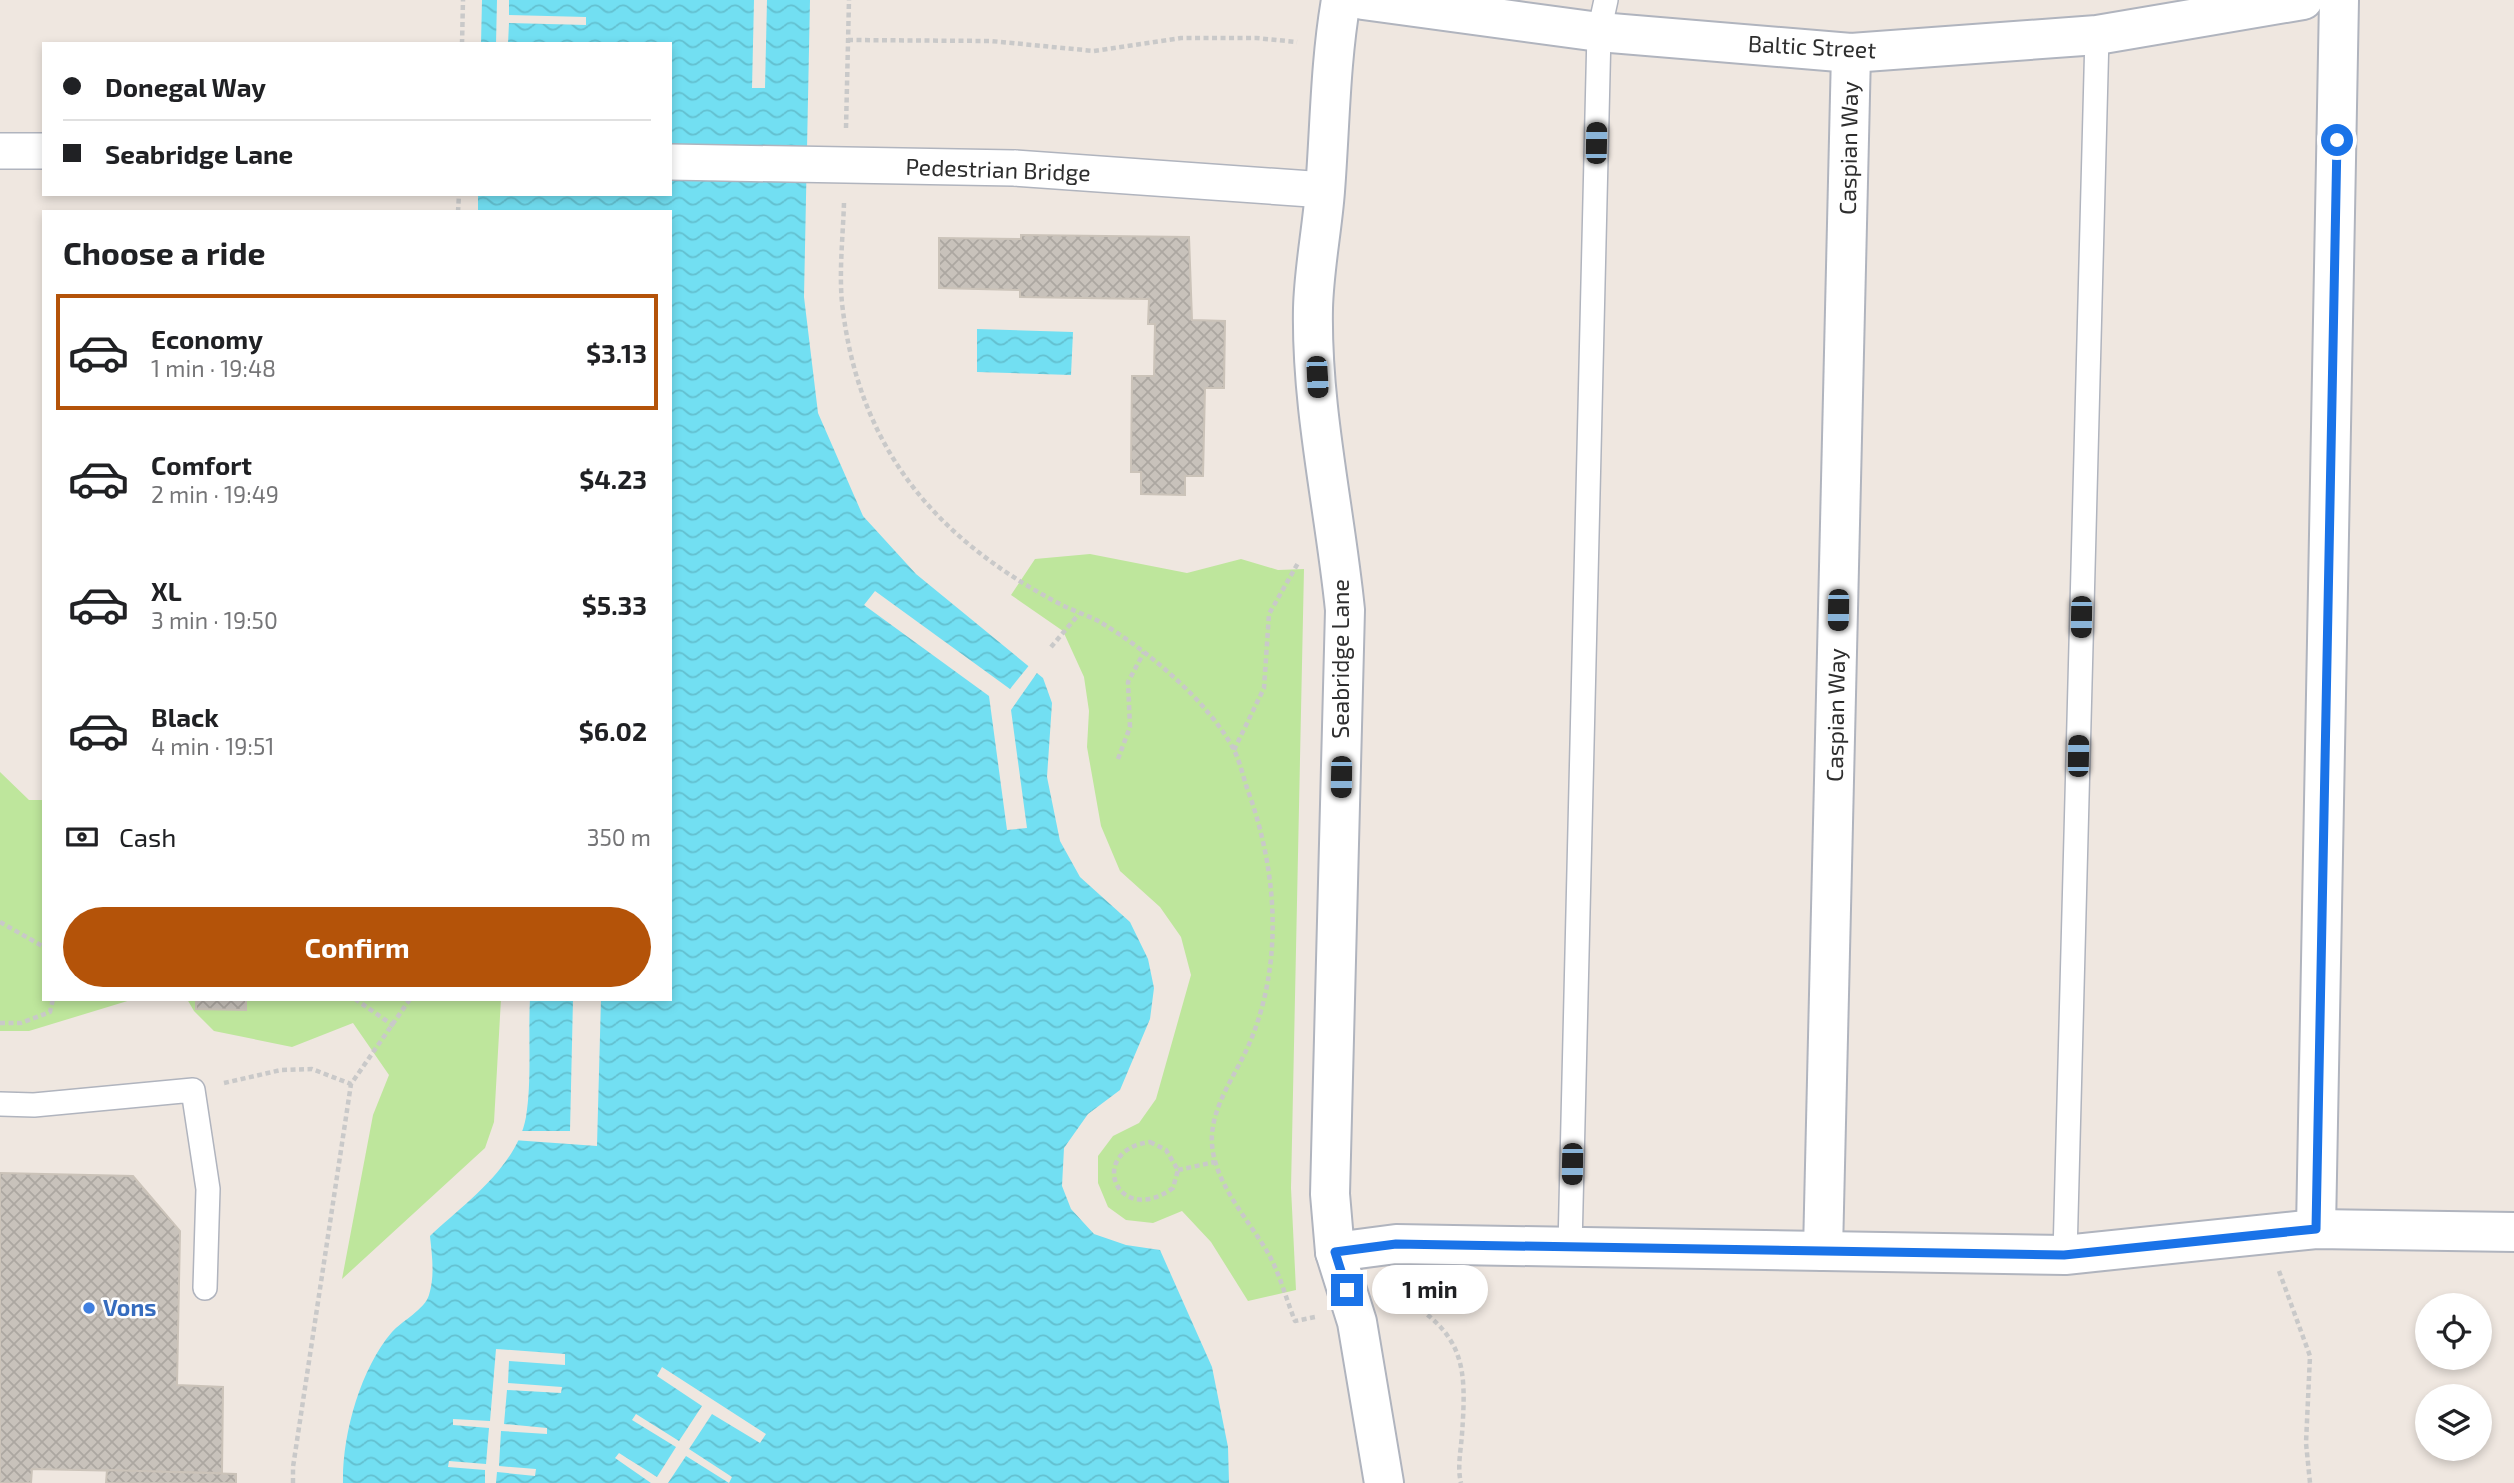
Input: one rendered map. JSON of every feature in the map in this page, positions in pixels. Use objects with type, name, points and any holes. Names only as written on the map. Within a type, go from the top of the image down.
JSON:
[{"type":"street","name":"Seabridge Lane","points":[[1341,0],[1333,46],[1325,190],[1313,308],[1320,423],[1337,527],[1345,610],[1330,1194],[1335,1252],[1353,1309],[1384,1483]]},
{"type":"street","name":"Baltic Street","points":[[1363,0],[1602,16],[1851,53],[2097,35],[2302,0]]},
{"type":"street","points":[[2316,1229],[2340,0]]},
{"type":"street","name":"Caspian Way","points":[[1823,1251],[1851,53]]},
{"type":"street","points":[[0,150],[42,151]]},
{"type":"street","name":"Pedestrian Bridge","points":[[672,162],[1014,168],[1325,190]]},
{"type":"street","points":[[1335,1252],[1396,1244],[2064,1255],[2316,1229],[2514,1232]]},
{"type":"lane","points":[[1570,1247],[1602,16]]},
{"type":"lane","points":[[2064,1255],[2097,35]]},
{"type":"lane","points":[[0,1104],[34,1105],[192,1090],[208,1189],[205,1288]]},
{"type":"path","points":[[462,42],[463,0]]},
{"type":"path","points":[[846,136],[849,0]]},
{"type":"path","points":[[848,40],[991,41],[1094,51],[1181,38],[1256,38],[1333,46]]},
{"type":"path","points":[[844,191],[842,300],[850,352],[870,416],[893,459],[930,510],[973,551],[1015,580],[1079,614],[1098,621],[1144,652],[1203,709],[1234,750],[1268,855],[1273,909],[1269,975],[1251,1041],[1217,1107],[1212,1135],[1215,1161],[1225,1184],[1270,1256],[1295,1321],[1401,1296],[1427,1312],[1449,1338],[1463,1366],[1461,1483]]},
{"type":"path","points":[[1234,750],[1264,688],[1269,614],[1300,561],[1337,527]]},
{"type":"path","points":[[1051,647],[1079,614]]},
{"type":"path","points":[[1118,759],[1130,727],[1128,682],[1144,652]]},
{"type":"path","points":[[0,922],[42,946]]},
{"type":"path","points":[[0,1023],[21,1023],[50,1012],[53,1001]]},
{"type":"path","points":[[358,1001],[394,1026]]},
{"type":"path","points":[[293,1483],[293,1467],[351,1084],[394,1026],[409,1001]]},
{"type":"path","points":[[192,1090],[281,1070],[312,1069],[351,1084]]},
{"type":"path","points":[[1150,1142],[1166,1150],[1178,1170],[1173,1188],[1151,1201],[1130,1199],[1118,1187],[1114,1173],[1118,1156],[1131,1144],[1150,1142]]},
{"type":"path","points":[[1178,1170],[1215,1161]]},
{"type":"path","points":[[2265,1234],[2310,1356],[2306,1443],[2310,1483]]},
{"type":"green space","points":[[1090,554],[1187,573],[1241,559],[1278,570],[1304,569],[1291,1188],[1296,1290],[1248,1301],[1211,1242],[1182,1211],[1153,1223],[1126,1220],[1108,1207],[1098,1183],[1098,1156],[1113,1136],[1139,1123],[1156,1099],[1191,975],[1181,937],[1160,907],[1120,871],[1101,826],[1087,747],[1089,711],[1084,677],[1063,631],[1011,595],[1035,559]]},
{"type":"green space","points":[[0,772],[29,800],[42,800],[42,1001],[127,1001],[29,1031],[0,1031]]},
{"type":"green space","points":[[188,1001],[501,1001],[494,1122],[485,1148],[342,1279],[373,1115],[389,1075],[353,1023],[292,1047],[214,1031],[194,1011]]},
{"type":"water","points":[[482,0],[810,0],[804,297],[818,413],[863,516],[916,574],[1043,678],[1052,703],[1047,777],[1060,841],[1080,877],[1130,922],[1148,959],[1154,988],[1150,1019],[1120,1090],[1088,1114],[1064,1148],[1062,1186],[1071,1209],[1094,1234],[1126,1245],[1160,1250],[1212,1367],[1228,1447],[1229,1483],[343,1483],[350,1424],[362,1384],[392,1332],[418,1310],[429,1295],[432,1273],[430,1236],[501,1168],[521,1135],[529,1088],[530,1001],[672,1001],[672,210],[478,210],[478,196],[672,196],[672,42],[481,42]]},
{"type":"water","points":[[977,329],[1073,332],[1071,375],[977,372]]},
{"type":"pier","points":[[497,0],[509,0],[509,15],[586,17],[586,25],[509,23],[508,42],[496,42]]},
{"type":"pier","points":[[754,0],[767,0],[765,88],[752,88]]},
{"type":"pier","points":[[875,591],[1010,689],[1031,663],[1039,670],[1011,710],[1027,828],[1007,830],[989,696],[864,605]]},
{"type":"pier","points":[[573,1001],[601,1001],[597,1146],[513,1140],[517,1131],[570,1131]]},
{"type":"pier","points":[[496,1349],[565,1354],[565,1365],[509,1361],[508,1383],[562,1387],[561,1393],[507,1390],[504,1424],[547,1428],[547,1434],[501,1431],[499,1466],[536,1469],[535,1476],[497,1472],[496,1483],[485,1483],[485,1470],[448,1467],[449,1461],[486,1464],[489,1428],[453,1425],[453,1419],[490,1421]]},
{"type":"pier","points":[[662,1367],[766,1434],[760,1443],[712,1414],[689,1449],[732,1477],[729,1483],[686,1456],[668,1483],[651,1483],[615,1458],[619,1453],[657,1477],[676,1447],[632,1420],[636,1414],[679,1441],[702,1406],[657,1376]]},
{"type":"building","points":[[1021,235],[1189,237],[1192,320],[1225,321],[1224,388],[1205,388],[1203,476],[1185,476],[1185,495],[1141,494],[1141,472],[1131,472],[1132,376],[1154,376],[1155,324],[1148,324],[1149,299],[1020,297],[1020,290],[939,288],[939,238],[1021,239]]},
{"type":"building","points":[[196,1001],[246,1001],[246,1010],[196,1009]]},
{"type":"building","name":"Vons","points":[[0,1173],[133,1176],[180,1231],[177,1385],[223,1387],[222,1473],[32,1469],[31,1483],[0,1483]]},
{"type":"building","points":[[107,1470],[236,1474],[236,1483],[106,1483]]},
{"type":"place","name":"Vons","points":[[89,1308]]},
{"type":"route","points":[[1347,1290],[1335,1252],[1396,1244],[2064,1255],[2316,1229],[2337,140]]}]
